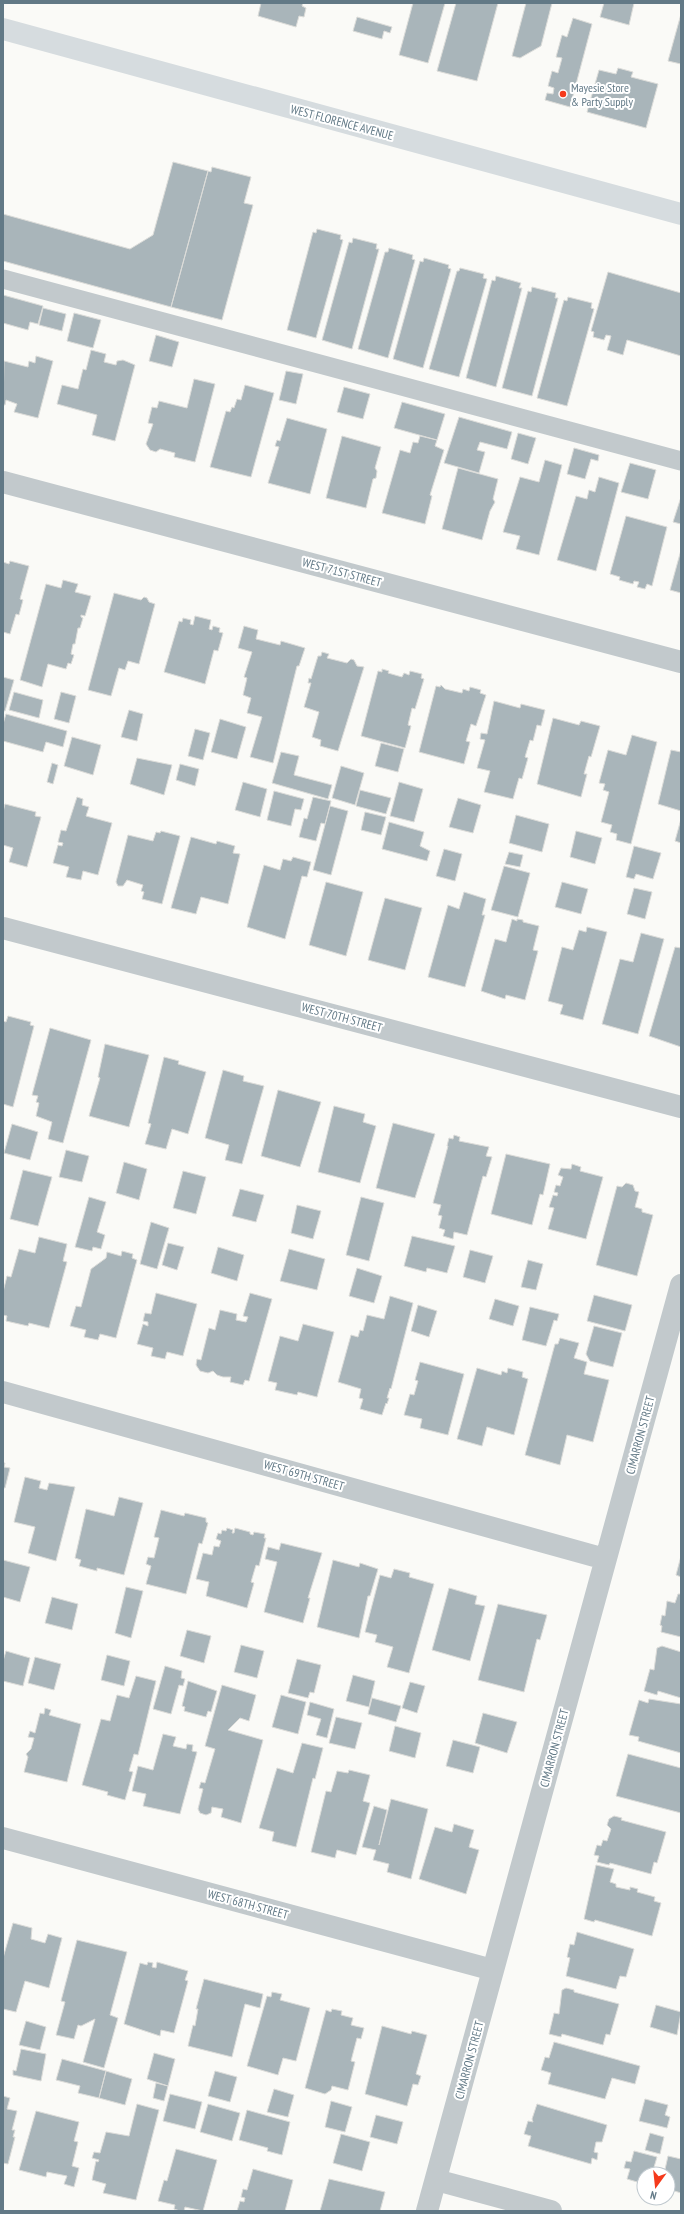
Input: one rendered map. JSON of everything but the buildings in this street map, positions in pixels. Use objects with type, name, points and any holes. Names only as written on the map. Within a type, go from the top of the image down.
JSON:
[{"type":"main road","name":"WEST FLORENCE AVENUE","points":[[3,29],[681,214]]},
{"type":"street","name":"WEST 71ST STREET","points":[[3,482],[681,662]]},
{"type":"street","name":"WEST 70TH STREET","points":[[3,928],[681,1106]]},
{"type":"street","name":"CIMARRON STREET","points":[[428,2211],[681,1284]]},
{"type":"street","name":"WEST 69TH STREET","points":[[3,1392],[606,1559]]},
{"type":"street","name":"WEST 68TH STREET","points":[[3,1838],[493,1970]]},
{"type":"street","points":[[436,2180],[551,2211]]},
{"type":"lane","points":[[3,279],[681,461]]},
{"type":"place","name":"Mayesie Store & Party Supply","points":[[563,94]]}]
